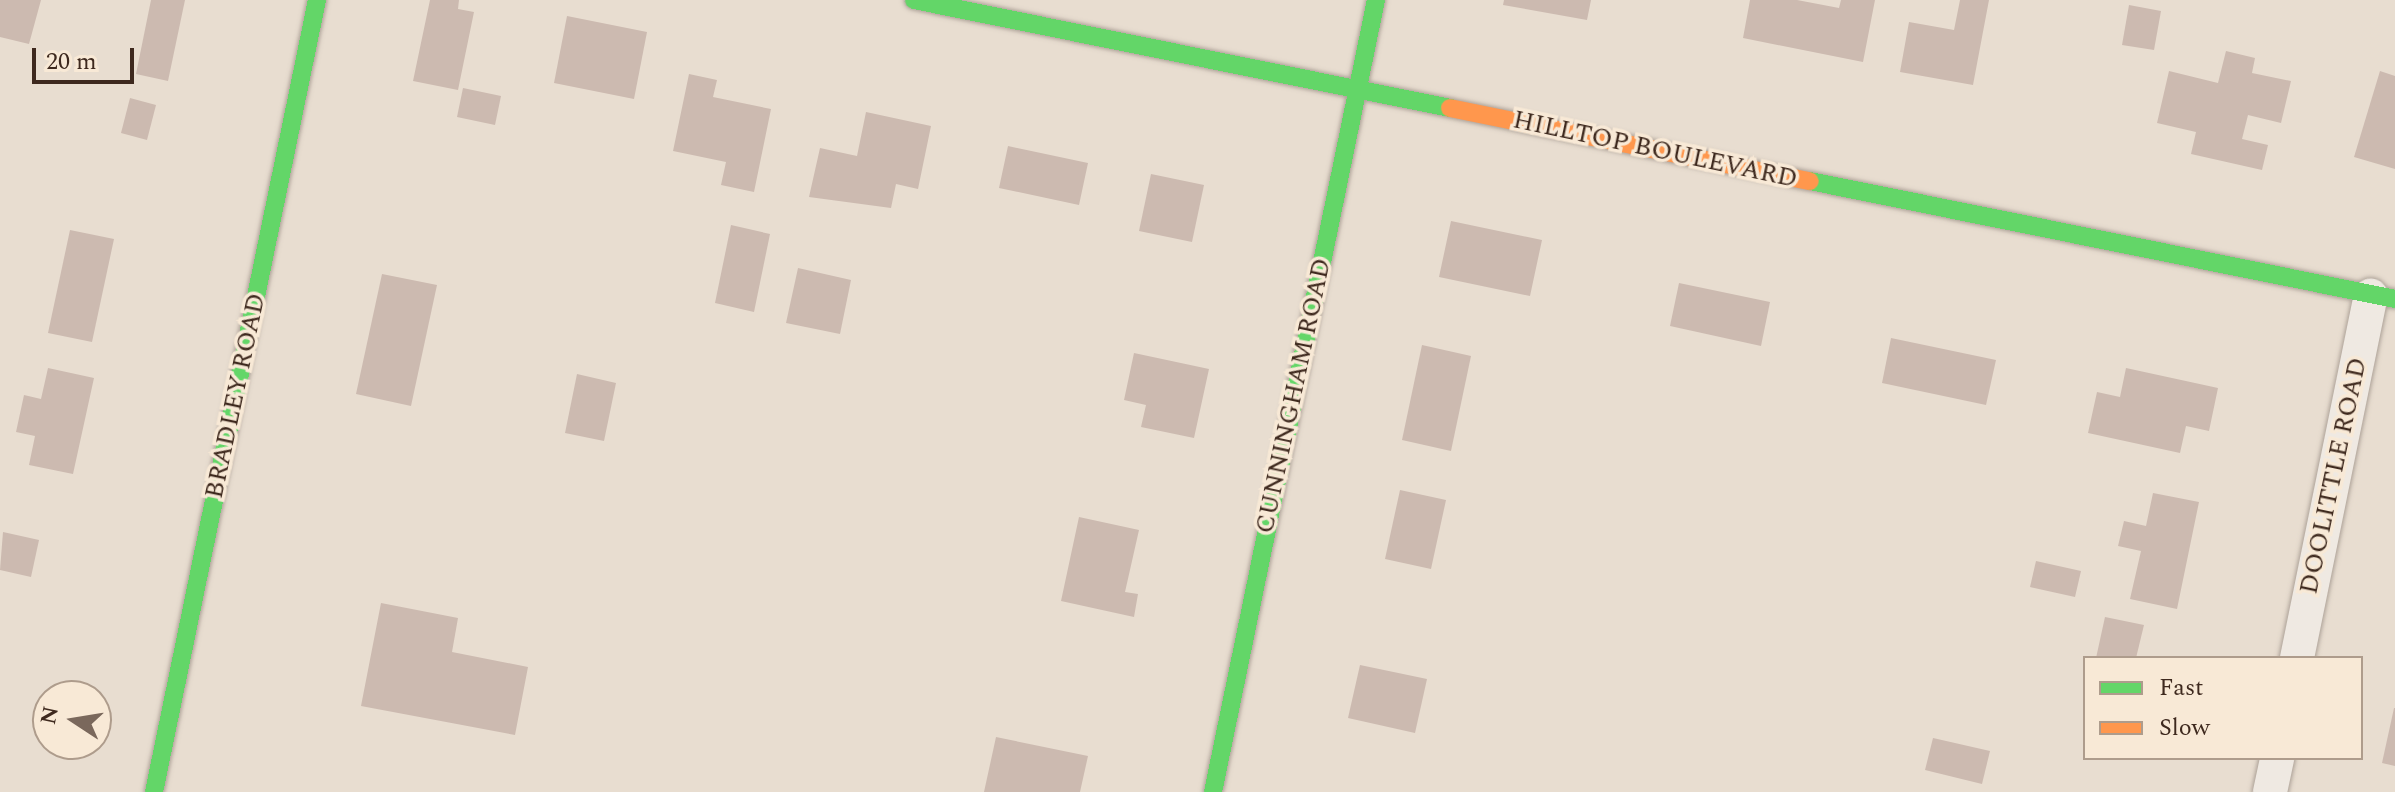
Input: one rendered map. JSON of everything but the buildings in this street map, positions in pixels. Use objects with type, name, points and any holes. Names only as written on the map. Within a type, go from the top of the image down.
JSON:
[{"type":"street","name":"BRADLEY ROAD","points":[[154,792],[317,0]]},
{"type":"street","name":"HILLTOP BOULEVARD","points":[[914,0],[2383,297]]},
{"type":"street","name":"CUNNINGHAM ROAD","points":[[1213,792],[1376,0]]},
{"type":"street","name":"DOOLITTLE ROAD","points":[[2297,656],[2383,297]]},
{"type":"street","points":[[2270,792],[2277,760]]},
{"type":"traffic: fast","points":[[154,792],[317,0]]},
{"type":"traffic: fast","points":[[914,0],[1450,108]]},
{"type":"traffic: fast","points":[[1213,792],[1376,0]]},
{"type":"traffic: fast","points":[[1810,181],[2395,299]]},
{"type":"traffic: slow","points":[[1450,108],[1810,181]]}]
